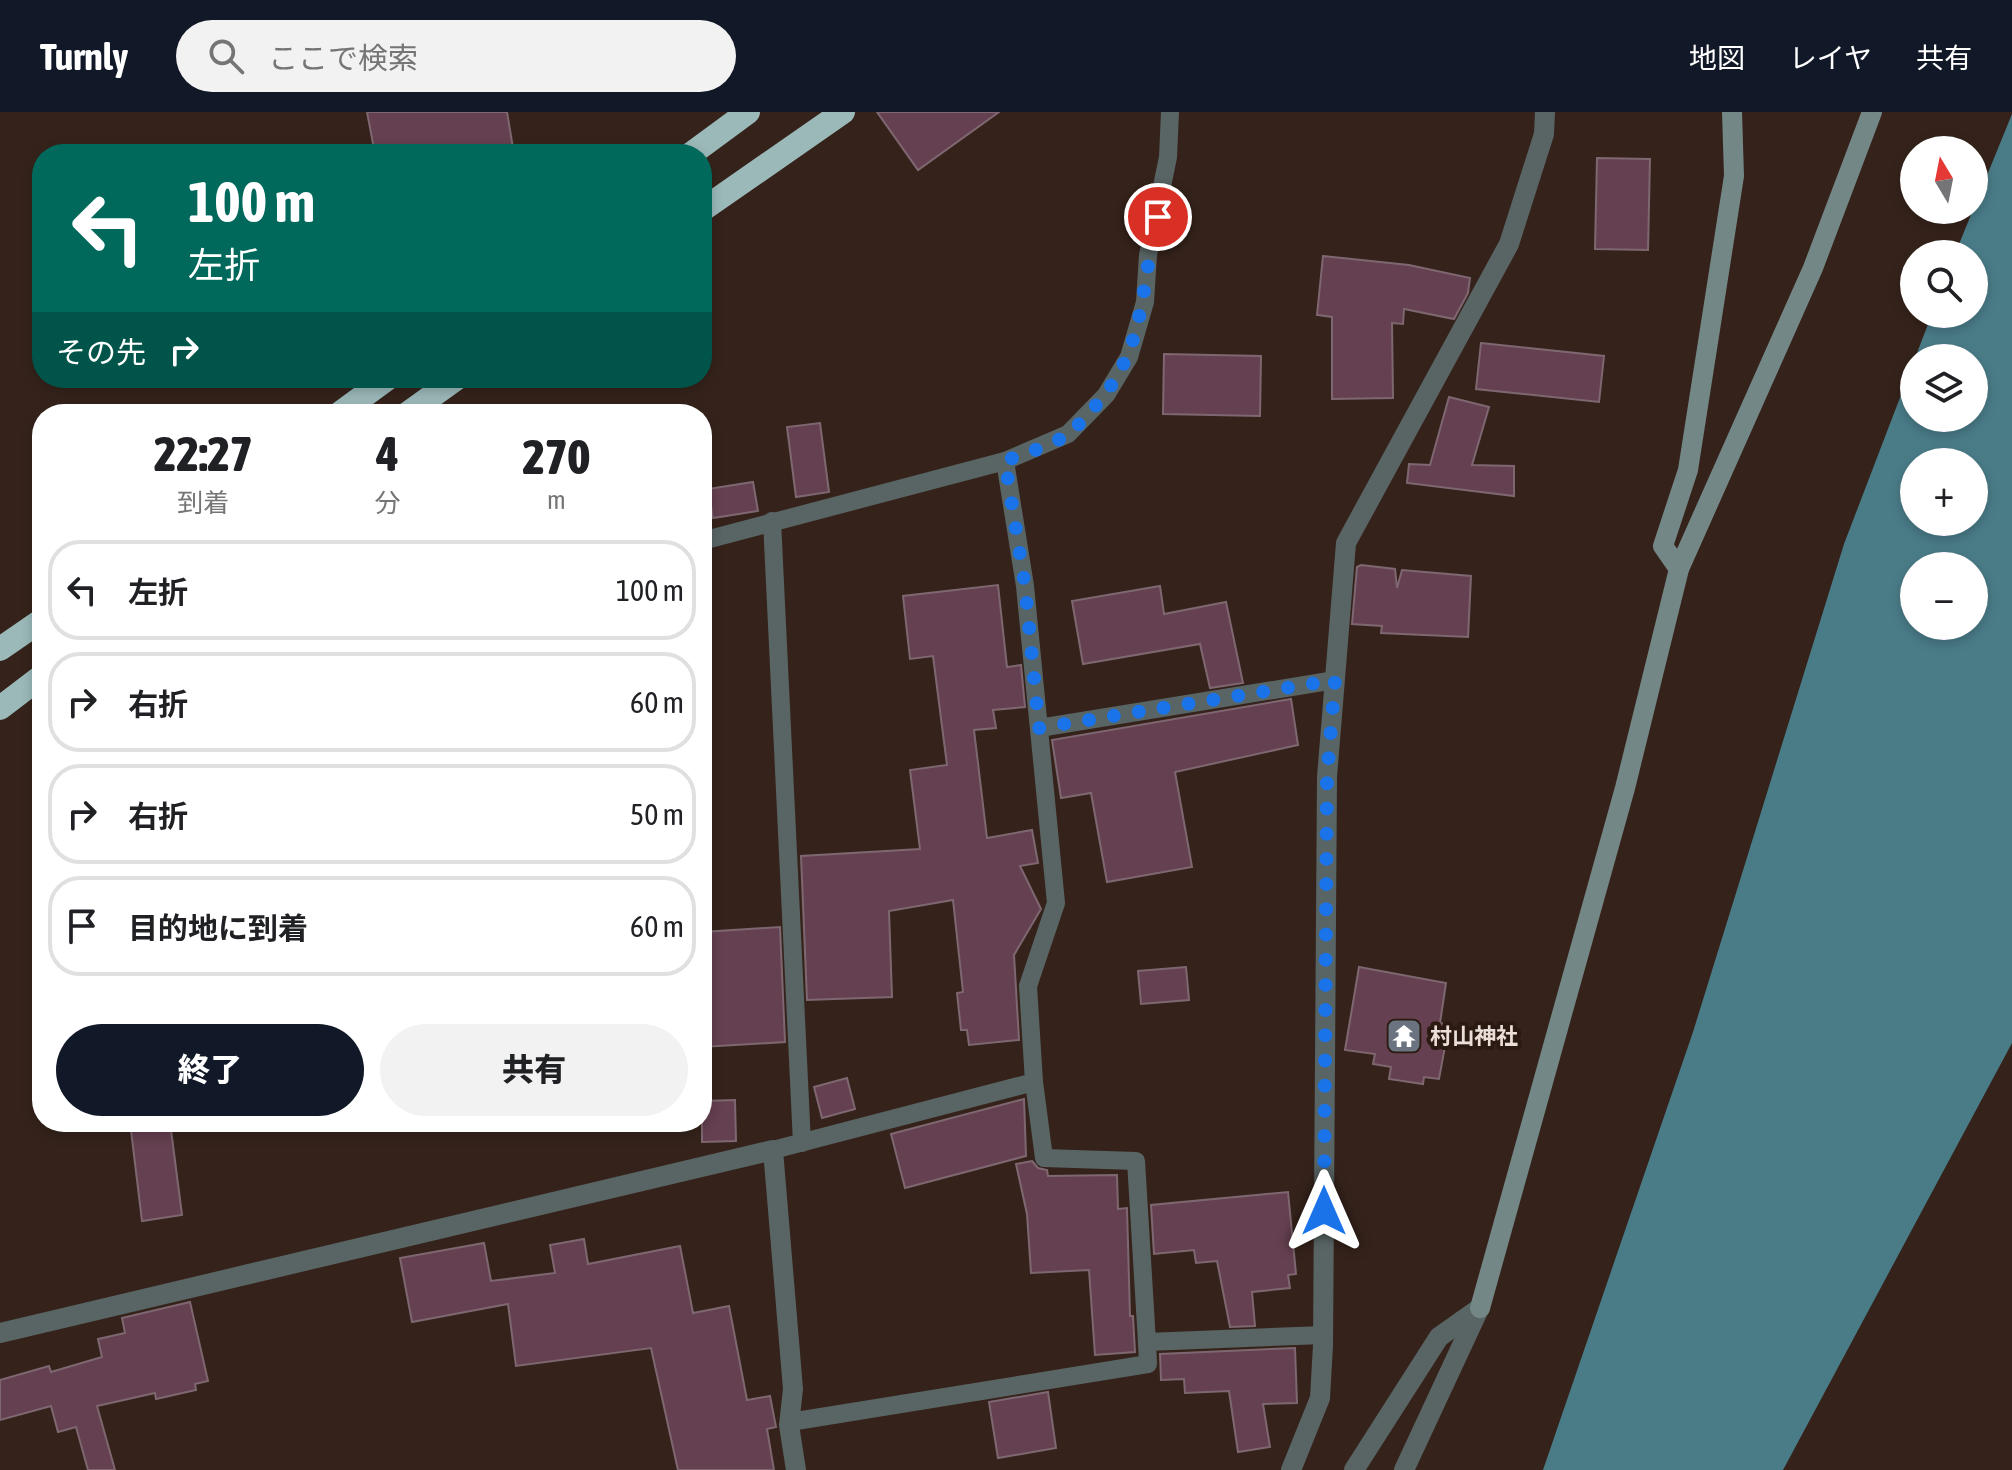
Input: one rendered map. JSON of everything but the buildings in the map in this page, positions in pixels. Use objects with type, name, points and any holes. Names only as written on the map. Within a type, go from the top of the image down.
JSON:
[{"type":"highway","points":[[705,144],[748,112]]},
{"type":"highway","points":[[712,203],[843,112]]},
{"type":"highway","points":[[353,404],[374,388]]},
{"type":"highway","points":[[421,404],[443,388]]},
{"type":"highway","points":[[0,649],[32,627]]},
{"type":"highway","points":[[0,708],[32,684]]},
{"type":"street","points":[[1291,1470],[1320,1398],[1327,777],[1346,543],[1509,244],[1544,134],[1545,112]]},
{"type":"street","points":[[1679,569],[1663,546],[1690,455],[1734,176],[1732,112]]},
{"type":"street","points":[[1404,1470],[1480,1308],[1625,788],[1679,569],[1813,268],[1872,112]]},
{"type":"street","points":[[0,1333],[773,1150],[793,1389],[790,1422],[796,1470]]},
{"type":"street","points":[[1354,1470],[1439,1337],[1480,1308]]},
{"type":"lane","points":[[712,538],[906,490],[1005,461],[1068,434],[1106,395],[1129,357],[1145,302],[1148,255],[1168,157],[1170,112]]},
{"type":"lane","points":[[790,1422],[1148,1364],[1136,1161],[1044,1158],[1034,1082],[1028,986],[1056,903],[1025,586],[1005,461]]},
{"type":"lane","points":[[772,521],[802,1143]]},
{"type":"lane","points":[[1039,728],[1335,680]]},
{"type":"lane","points":[[773,1150],[1034,1082]]},
{"type":"lane","points":[[1147,1342],[1323,1335]]},
{"type":"water","points":[[2012,114],[2012,1043],[1783,1470],[1543,1470],[1693,1032],[1844,544],[1900,398],[1900,432],[1988,432],[1988,344],[1920,344],[1927,328],[1988,328],[1988,240],[1961,240],[1967,224],[1988,224],[1988,173]]},
{"type":"place","name":"村山神社","points":[[1404,1036]]},
{"type":"route","points":[[1158,217],[1148,255],[1145,302],[1129,357],[1106,395],[1068,434],[1005,461],[1025,586],[1039,728],[1335,680],[1327,777],[1324,1211]]}]
